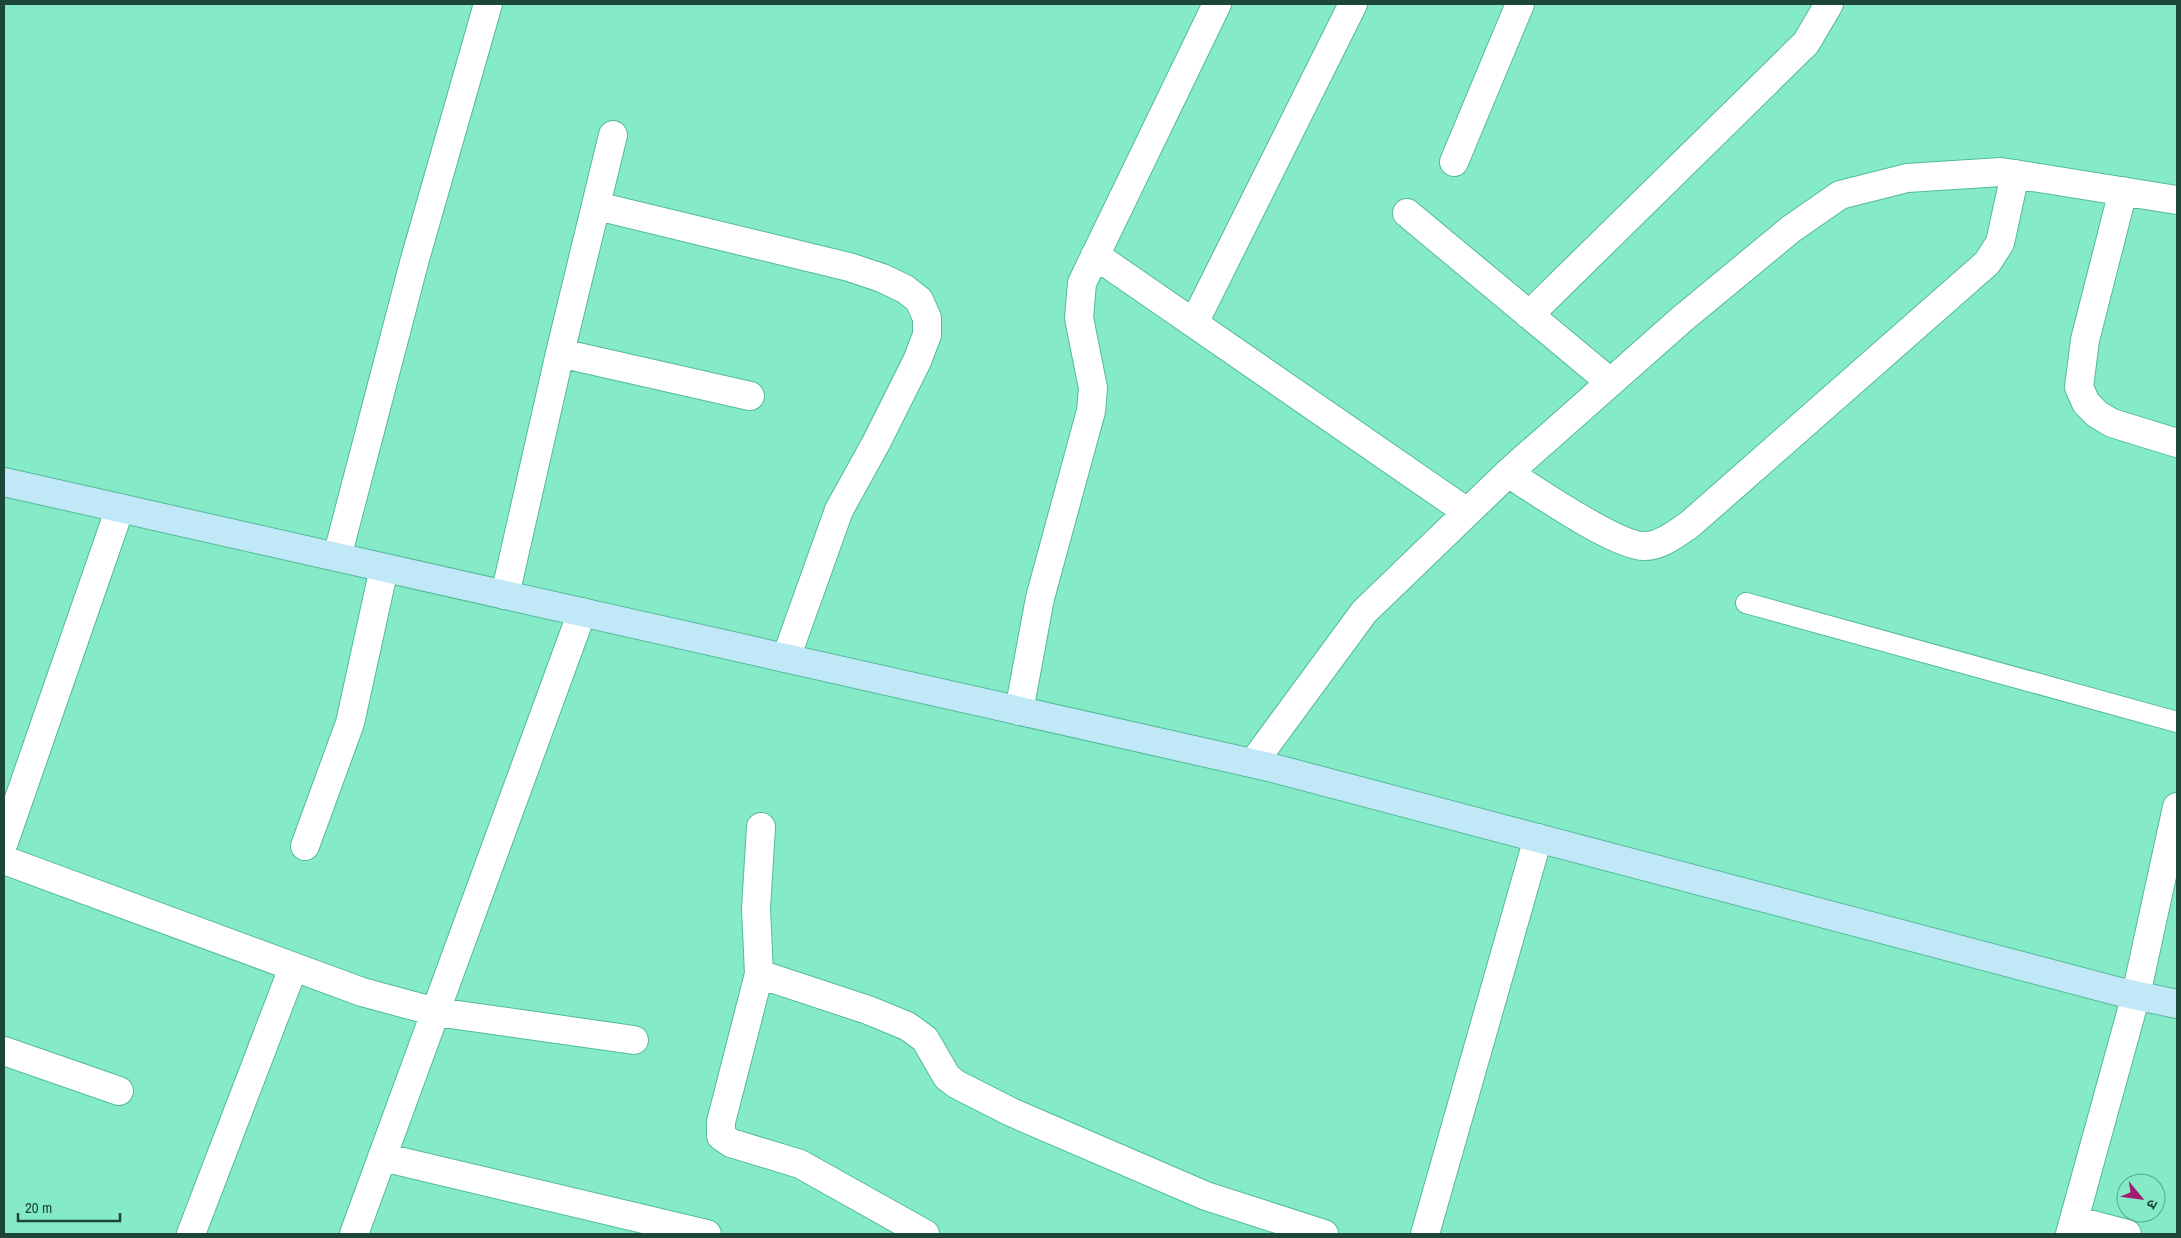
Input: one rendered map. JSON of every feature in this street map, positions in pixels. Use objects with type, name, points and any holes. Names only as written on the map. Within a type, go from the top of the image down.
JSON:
[{"type":"main road","points":[[4,482],[1253,763],[2136,995],[2177,1004]]},
{"type":"street","points":[[337,557],[415,259],[488,4]]},
{"type":"street","points":[[1019,711],[1040,598],[1091,411],[1093,388],[1079,318],[1082,283],[1217,4]]},
{"type":"street","points":[[1194,323],[1354,4]]},
{"type":"street","points":[[1454,162],[1520,4]]},
{"type":"street","points":[[1529,315],[1806,43],[1829,4]]},
{"type":"street","points":[[505,595],[560,353],[613,135]]},
{"type":"street","points":[[1253,763],[1364,612],[1467,512],[1508,473],[1682,319],[1791,229],[1840,195],[1907,178],[2001,172],[2177,200]]},
{"type":"street","points":[[1508,473],[1616,539],[1645,546],[1669,539],[1690,525],[1987,263],[2000,244],[2015,174]]},
{"type":"street","points":[[2123,191],[2085,340],[2079,387],[2086,403],[2112,423],[2177,443]]},
{"type":"street","points":[[597,206],[849,267],[882,278],[905,289],[919,300],[927,318],[927,334],[917,362],[839,510],[786,658]]},
{"type":"street","points":[[1406,213],[1610,382]]},
{"type":"street","points":[[1096,255],[1467,512]]},
{"type":"street","points":[[560,353],[750,396]]},
{"type":"street","points":[[4,842],[120,508]]},
{"type":"street","points":[[305,846],[350,723],[384,568]]},
{"type":"street","points":[[354,1234],[582,612]]},
{"type":"street","points":[[2127,1234],[2072,1227],[2136,995],[2177,806]]},
{"type":"street","points":[[760,827],[756,908],[759,974],[723,1114],[722,1136],[731,1143],[800,1164],[925,1234]]},
{"type":"street","points":[[1425,1234],[1538,838]]},
{"type":"street","points":[[4,860],[362,992],[436,1012],[634,1040]]},
{"type":"street","points":[[191,1234],[293,968]]},
{"type":"street","points":[[759,974],[868,1010],[907,1026],[925,1039],[947,1078],[1011,1112],[1206,1196],[1324,1234]]},
{"type":"street","points":[[4,1052],[119,1091]]},
{"type":"street","points":[[382,1157],[707,1234]]},
{"type":"lane","points":[[1746,604],[2177,722]]}]
